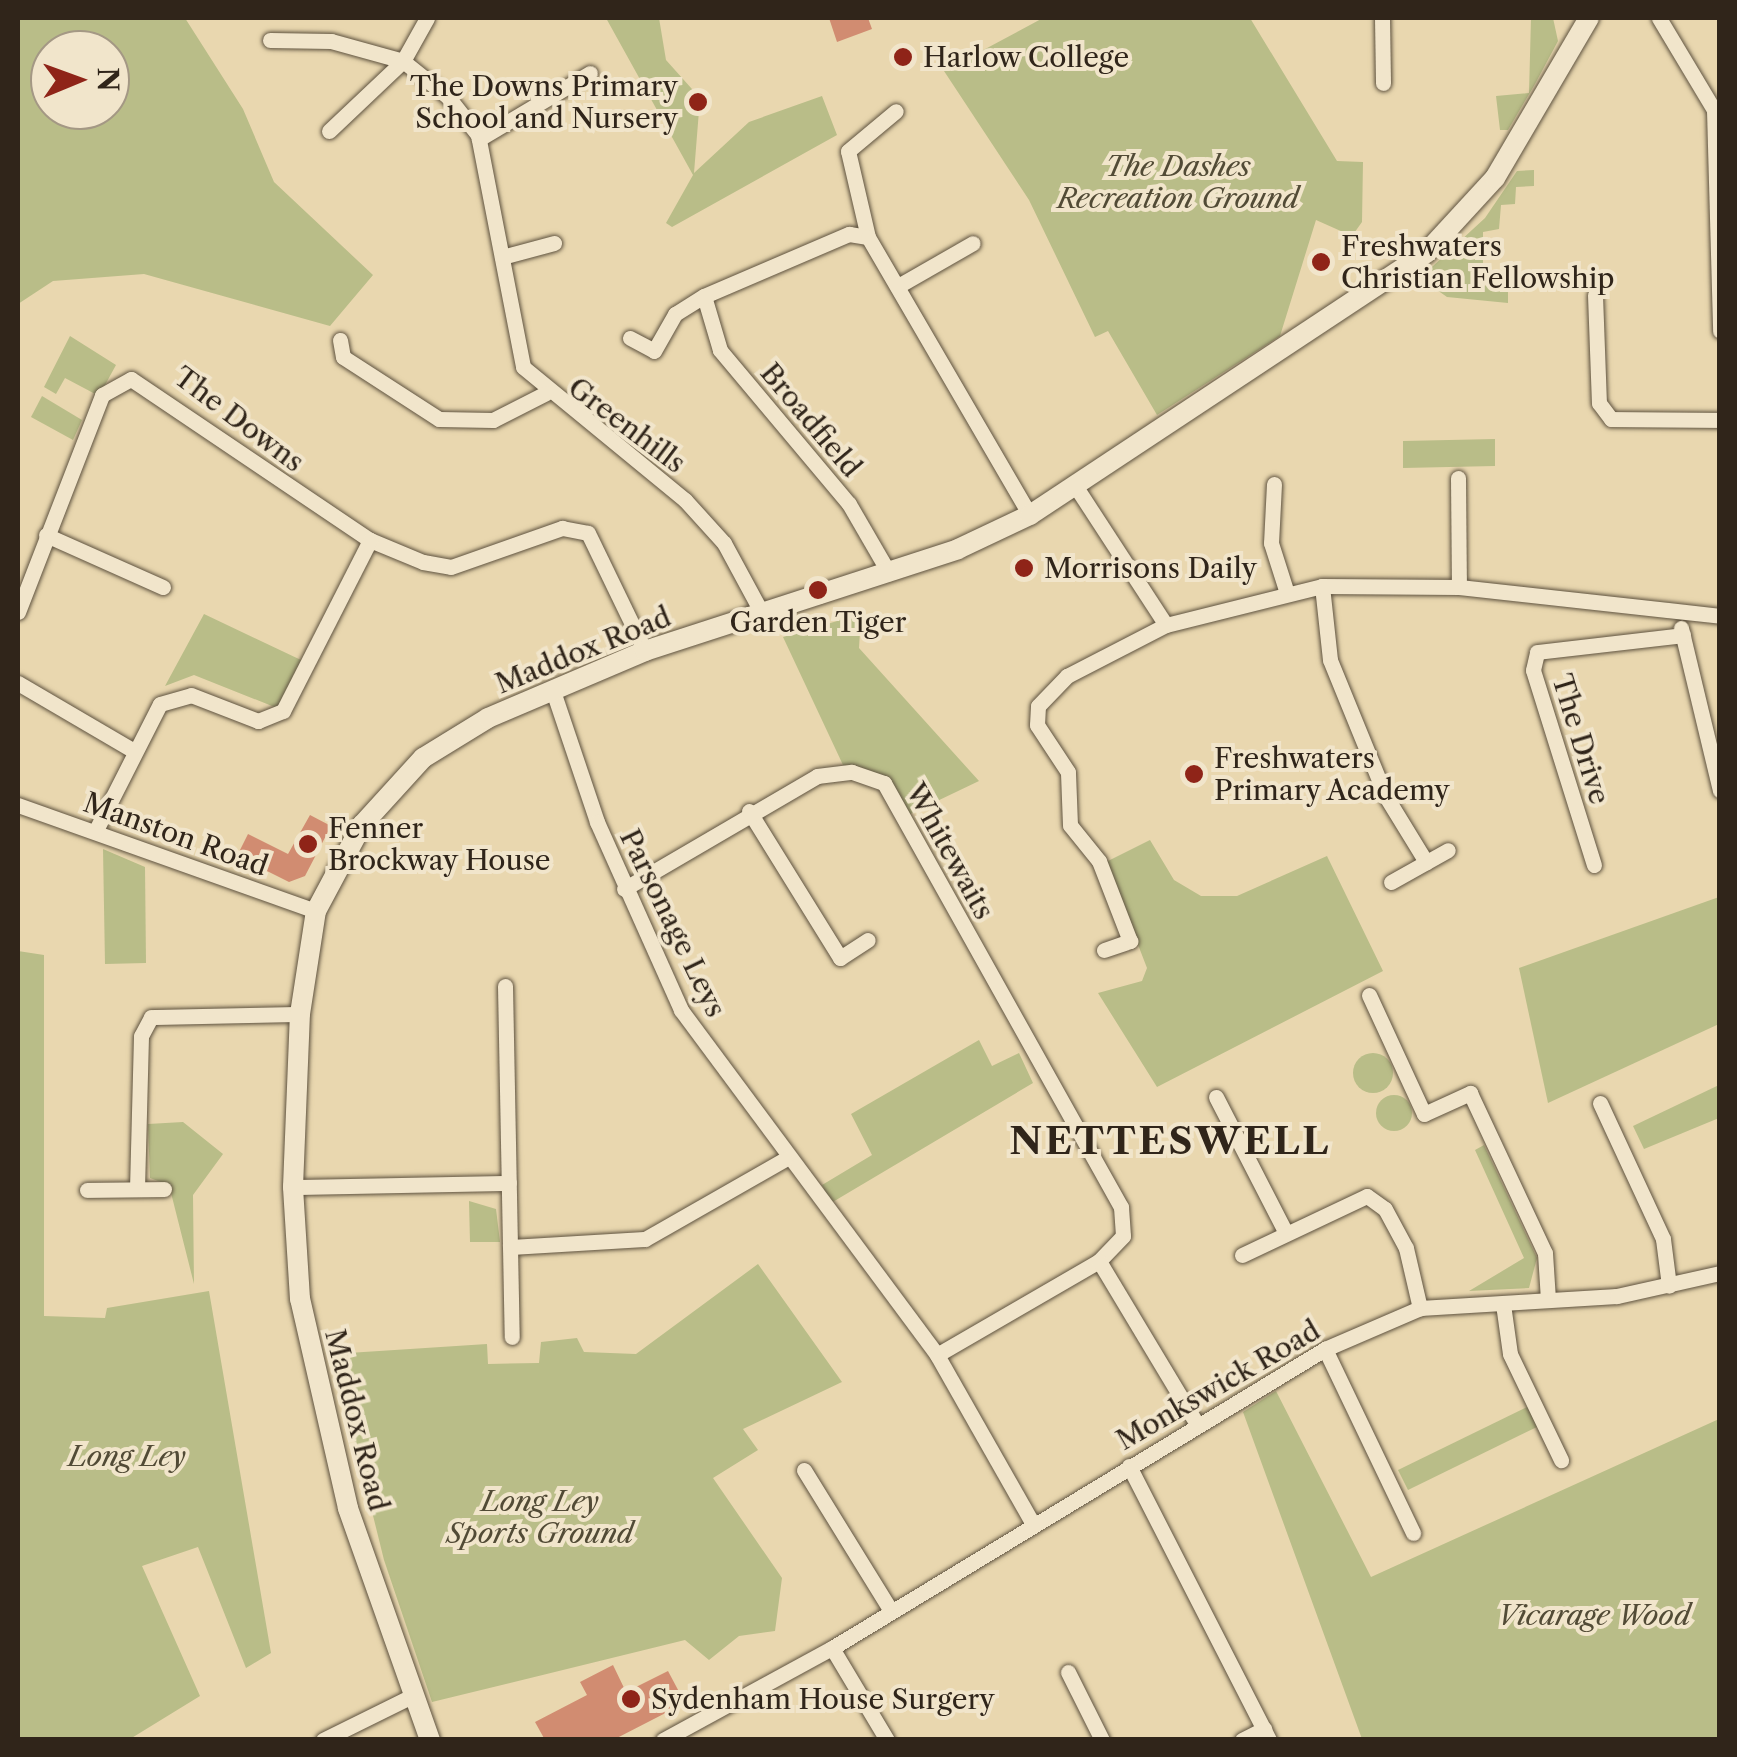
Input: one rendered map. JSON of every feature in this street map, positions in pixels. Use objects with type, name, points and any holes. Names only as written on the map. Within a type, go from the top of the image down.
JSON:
[{"type":"street","points":[[330,130],[403,61],[426,18]]},
{"type":"street","points":[[1382,18],[1383,83]]},
{"type":"street","points":[[1659,18],[1714,110],[1720,331]]},
{"type":"street","name":"Maddox Road","points":[[430,1740],[410,1697],[319,1402],[293,1187],[300,1014],[316,911],[362,824],[423,758],[553,691],[645,651],[889,573],[1030,515],[1426,253],[1495,178],[1580,20]]},
{"type":"street","points":[[270,40],[331,41],[403,61],[479,139],[590,73]]},
{"type":"street","points":[[896,111],[848,151],[868,237],[1030,515]]},
{"type":"street","name":"Greenhills","points":[[479,139],[502,257],[510,329],[546,394],[685,500],[724,543],[763,614]]},
{"type":"street","points":[[630,338],[654,351],[675,314],[704,296],[849,234],[868,237]]},
{"type":"street","points":[[502,257],[554,243]]},
{"type":"street","points":[[898,286],[973,243]]},
{"type":"street","name":"Broadfield","points":[[704,296],[720,350],[849,504],[889,573]]},
{"type":"street","points":[[1594,296],[1599,403],[1611,418],[1720,420]]},
{"type":"street","points":[[340,340],[342,357],[439,420],[492,420],[546,394]]},
{"type":"street","name":"The Downs","points":[[18,612],[102,395],[132,379],[370,540],[451,568],[562,528],[588,533],[645,651]]},
{"type":"street","points":[[1458,478],[1459,587]]},
{"type":"street","points":[[1074,484],[1166,625]]},
{"type":"street","points":[[1274,484],[1271,543],[1286,590]]},
{"type":"street","points":[[46,535],[163,587]]},
{"type":"street","points":[[96,830],[132,750],[160,704],[179,694],[258,721],[283,711],[370,540]]},
{"type":"street","points":[[1322,586],[1330,660],[1384,795],[1426,862]]},
{"type":"street","points":[[1104,950],[1130,941],[1099,861],[1070,825],[1068,772],[1044,740],[1038,706],[1067,676],[1166,625],[1286,590],[1322,586],[1459,587],[1720,616]]},
{"type":"street","points":[[1678,614],[1720,790]]},
{"type":"street","name":"The Drive","points":[[1594,865],[1533,670],[1537,652],[1683,635]]},
{"type":"street","points":[[18,684],[132,750]]},
{"type":"street","name":"Parsonage Leys","points":[[553,691],[624,889],[681,1010],[784,1159],[938,1355],[1032,1522]]},
{"type":"street","name":"Whitewaits","points":[[624,889],[749,812],[817,776],[852,772],[884,783],[1121,1207],[1123,1236],[1099,1260]]},
{"type":"street","name":"Manston Road","points":[[18,805],[316,911]]},
{"type":"street","points":[[749,812],[840,958],[868,940]]},
{"type":"street","points":[[1391,882],[1448,850]]},
{"type":"street","points":[[504,986],[512,1337]]},
{"type":"street","points":[[1368,995],[1424,1114],[1470,1093],[1545,1253],[1548,1299]]},
{"type":"street","points":[[136,1190],[140,1036],[150,1017],[300,1014]]},
{"type":"street","points":[[1216,1097],[1285,1231]]},
{"type":"street","points":[[1600,1103],[1663,1240],[1669,1286]]},
{"type":"street","points":[[510,1247],[645,1239],[784,1159]]},
{"type":"street","points":[[293,1187],[508,1183]]},
{"type":"street","points":[[86,1190],[164,1189]]},
{"type":"street","points":[[1242,1255],[1352,1197],[1374,1199],[1406,1248],[1420,1308]]},
{"type":"street","points":[[938,1355],[1099,1260],[1197,1424]]},
{"type":"street","name":"Monkswick Road","points":[[663,1740],[832,1648],[1032,1522],[1325,1350],[1420,1308],[1503,1304],[1669,1286],[1720,1273]]},
{"type":"street","points":[[1503,1304],[1510,1354],[1561,1460]]},
{"type":"street","points":[[1325,1350],[1413,1533]]},
{"type":"street","points":[[1129,1466],[1266,1734],[1242,1740]]},
{"type":"street","points":[[804,1470],[891,1612]]},
{"type":"street","points":[[832,1648],[887,1740]]},
{"type":"street","points":[[1068,1672],[1102,1740]]},
{"type":"street","points":[[323,1740],[410,1697]]},
{"type":"green space","points":[[18,18],[185,18],[243,109],[274,182],[373,275],[330,326],[144,274],[53,281],[18,304]]},
{"type":"green space","points":[[606,18],[659,18],[666,60],[700,98],[694,173],[749,122],[822,96],[837,135],[672,227],[666,223],[693,175]]},
{"type":"green space","name":"The Dashes Recreation Ground","points":[[1043,18],[1250,18],[1337,161],[1363,162],[1362,222],[1352,236],[1316,220],[1280,336],[1157,415],[1108,331],[1095,337],[1029,200],[944,71]]},
{"type":"green space","points":[[1531,18],[1553,18],[1558,41],[1535,84],[1508,130],[1500,130],[1496,96],[1529,93]]},
{"type":"green space","points":[[1534,170],[1534,186],[1516,187],[1515,204],[1501,205],[1499,229],[1483,232],[1483,263],[1475,264],[1475,286],[1508,285],[1508,303],[1447,297],[1420,278],[1485,218],[1517,171]]},
{"type":"green space","points":[[70,336],[116,365],[99,396],[65,378],[56,394],[44,387]]},
{"type":"green space","points":[[42,396],[82,420],[73,440],[31,417]]},
{"type":"green space","points":[[1495,439],[1495,466],[1403,468],[1403,441]]},
{"type":"green space","points":[[204,614],[301,660],[277,708],[194,675],[165,686]]},
{"type":"green space","points":[[861,614],[859,648],[979,781],[910,814],[878,774],[843,765],[783,637]]},
{"type":"green space","points":[[1150,840],[1174,880],[1201,896],[1237,896],[1327,856],[1383,971],[1157,1087],[1098,993],[1142,981],[1147,968],[1106,862]]},
{"type":"green space","points":[[103,849],[145,867],[146,963],[105,964]]},
{"type":"green space","points":[[1719,897],[1719,1024],[1548,1103],[1519,968]]},
{"type":"green space","name":"Long Ley","points":[[18,951],[44,955],[44,1316],[105,1318],[107,1308],[209,1291],[271,1653],[246,1668],[198,1547],[142,1566],[200,1696],[130,1739],[18,1739]]},
{"type":"green space","points":[[979,1040],[992,1066],[1019,1053],[1033,1083],[831,1203],[822,1185],[872,1155],[851,1114]]},
{"type":"green space","points":[[1373,1053],[1387,1059],[1393,1073],[1387,1087],[1373,1093],[1359,1087],[1353,1073],[1359,1059]]},
{"type":"green space","points":[[1719,1085],[1719,1118],[1644,1149],[1633,1126]]},
{"type":"green space","points":[[1394,1095],[1407,1100],[1412,1113],[1407,1126],[1394,1131],[1381,1126],[1376,1113],[1381,1100]]},
{"type":"green space","points":[[183,1122],[223,1154],[193,1195],[194,1284],[169,1185],[150,1178],[148,1124]]},
{"type":"green space","points":[[1484,1145],[1537,1258],[1529,1288],[1469,1291],[1524,1258],[1475,1150]]},
{"type":"green space","points":[[469,1201],[496,1209],[500,1242],[470,1242]]},
{"type":"green space","name":"Long Ley Sports Ground","points":[[758,1264],[842,1382],[743,1429],[758,1450],[713,1478],[782,1578],[775,1631],[739,1636],[709,1660],[685,1640],[432,1702],[384,1560],[333,1354],[487,1344],[488,1364],[539,1363],[541,1342],[577,1338],[584,1352],[636,1354]]},
{"type":"green space","name":"Vicarage Wood","points":[[1276,1391],[1371,1577],[1719,1419],[1719,1739],[1362,1739],[1243,1412]]},
{"type":"green space","points":[[1529,1406],[1539,1426],[1408,1490],[1398,1470]]},
{"type":"building","points":[[829,18],[868,18],[872,29],[837,42]]},
{"type":"building","name":"Fenner Brockway House","points":[[310,815],[331,826],[305,876],[289,882],[237,856],[248,834],[288,854]]},
{"type":"building","name":"Sydenham House Surgery","points":[[613,1665],[626,1692],[668,1671],[685,1703],[613,1740],[545,1740],[535,1722],[587,1695],[580,1682]]},
{"type":"place","name":"Harlow College","points":[[903,57]]},
{"type":"place","name":"The Downs Primary School and Nursery","points":[[698,102]]},
{"type":"place","name":"Freshwaters Christian Fellowship","points":[[1321,262]]},
{"type":"place","name":"Morrisons Daily","points":[[1024,568]]},
{"type":"place","name":"Garden Tiger","points":[[818,590]]},
{"type":"place","name":"Freshwaters Primary Academy","points":[[1194,774]]},
{"type":"place","name":"Fenner Brockway House","points":[[308,844]]},
{"type":"place","name":"Sydenham House Surgery","points":[[631,1699]]},
{"type":"district","name":"NETTESWELL","points":[[1170,1141]]}]
